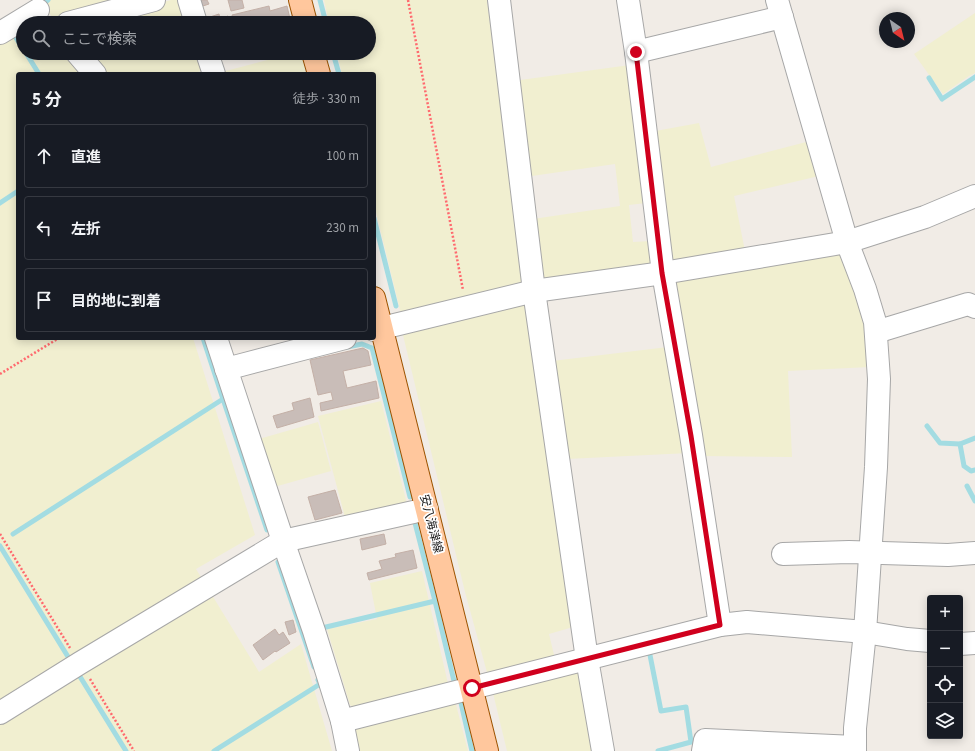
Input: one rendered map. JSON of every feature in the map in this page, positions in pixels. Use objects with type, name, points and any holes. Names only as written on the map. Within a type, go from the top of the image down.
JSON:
[{"type":"main road","points":[[300,0],[304,16]]},
{"type":"main road","points":[[316,60],[319,72]]},
{"type":"main road","name":"安八海津線","points":[[376,314],[378,329],[427,509],[487,751]]},
{"type":"street","points":[[94,16],[154,0]]},
{"type":"street","points":[[189,0],[194,16]]},
{"type":"street","points":[[499,0],[534,291],[587,659],[603,751]]},
{"type":"street","points":[[628,0],[636,52],[662,273],[691,436],[720,625]]},
{"type":"street","points":[[636,52],[780,8],[848,242],[875,322],[876,332],[879,379],[876,467],[865,632],[855,728],[855,749],[705,740],[703,751]]},
{"type":"street","points":[[30,16],[39,11]]},
{"type":"street","points":[[0,33],[16,24]]},
{"type":"street","points":[[83,60],[93,72]]},
{"type":"street","points":[[209,60],[213,72]]},
{"type":"street","points":[[378,329],[534,291],[662,273],[848,242],[925,217],[975,196]]},
{"type":"street","points":[[876,332],[968,304],[975,308]]},
{"type":"street","points":[[217,340],[314,631],[342,720],[348,751]]},
{"type":"street","points":[[226,369],[305,343],[329,340]]},
{"type":"street","points":[[0,713],[283,541],[427,509]]},
{"type":"street","points":[[783,554],[870,553],[948,555],[975,553]]},
{"type":"street","points":[[342,720],[720,625],[747,622],[865,632],[907,640],[927,641]]},
{"type":"street","points":[[963,644],[975,643]]},
{"type":"path","points":[[408,0],[467,308]]},
{"type":"path","points":[[0,374],[56,340]]},
{"type":"path","points":[[0,534],[134,751]]},
{"type":"shaded area","points":[[39,0],[124,0],[72,16],[51,16]]},
{"type":"shaded area","points":[[171,0],[180,0],[187,16],[115,16]]},
{"type":"shaded area","points":[[324,0],[487,0],[524,288],[402,318],[376,212],[376,72],[342,72],[339,60],[376,60],[376,16],[327,16]]},
{"type":"shaded area","points":[[975,13],[975,73],[943,94],[914,54]]},
{"type":"shaded area","points":[[16,30],[16,60],[73,60],[83,72],[16,72],[16,340],[194,340],[255,535],[196,569],[259,672],[301,644],[332,751],[0,751],[0,40]]},
{"type":"shaded area","points":[[94,60],[204,60],[207,69],[198,72],[103,72]]},
{"type":"shaded area","points":[[267,60],[303,60],[306,72],[222,72]]},
{"type":"shaded area","points":[[630,65],[646,203],[629,205],[633,242],[651,241],[653,267],[540,282],[533,219],[620,206],[615,164],[525,177],[513,81]]},
{"type":"shaded area","points":[[699,123],[711,167],[810,141],[819,176],[734,196],[745,251],[667,264],[650,132]]},
{"type":"shaded area","points":[[843,251],[868,329],[870,367],[788,371],[792,457],[702,456],[671,278]]},
{"type":"shaded area","points":[[524,301],[573,627],[549,634],[555,659],[488,676],[465,592],[402,331]]},
{"type":"shaded area","points":[[668,347],[689,453],[567,459],[552,361]]},
{"type":"shaded area","points":[[381,401],[407,504],[345,517],[318,416]]},
{"type":"shaded area","points":[[318,422],[331,471],[274,487],[259,439]]},
{"type":"shaded area","points":[[422,571],[449,688],[360,711],[350,705],[327,629],[377,619],[370,583]]},
{"type":"shaded area","points":[[581,667],[594,751],[507,751],[492,689]]},
{"type":"shaded area","points":[[454,697],[468,751],[356,751],[352,732],[357,721]]},
{"type":"building","points":[[201,0],[207,0],[209,4],[203,6]]},
{"type":"building","points":[[228,0],[242,0],[244,8],[231,11]]},
{"type":"building","points":[[269,6],[270,11],[287,6],[289,16],[232,16]]},
{"type":"building","points":[[363,348],[368,351],[371,365],[343,371],[347,388],[376,381],[379,398],[321,411],[320,403],[333,400],[331,392],[318,395],[310,360]]},
{"type":"building","points":[[310,398],[314,417],[277,428],[273,416],[294,410],[292,403]]},
{"type":"building","points":[[335,490],[342,513],[315,520],[308,497]]},
{"type":"building","points":[[384,534],[386,544],[362,550],[360,539]]},
{"type":"building","points":[[413,550],[417,568],[369,580],[367,573],[382,569],[379,561],[396,557],[395,554]]},
{"type":"building","points":[[293,620],[296,632],[289,635],[285,622]]},
{"type":"building","points":[[275,629],[279,635],[283,632],[290,643],[276,652],[275,651],[263,660],[253,645]]},
{"type":"waterway","points":[[44,3],[48,0]]},
{"type":"waterway","points":[[320,0],[324,16]]},
{"type":"waterway","points":[[30,60],[38,72]]},
{"type":"waterway","points":[[335,60],[338,72]]},
{"type":"waterway","points":[[929,78],[942,99],[975,77]]},
{"type":"waterway","points":[[0,203],[16,192]]},
{"type":"waterway","points":[[376,226],[396,306]]},
{"type":"waterway","points":[[13,534],[223,399],[204,340]]},
{"type":"waterway","points":[[347,347],[362,344],[372,348],[410,497]]},
{"type":"waterway","points":[[223,399],[267,530]]},
{"type":"waterway","points":[[927,426],[940,443],[960,444],[975,438]]},
{"type":"waterway","points":[[960,444],[964,466],[971,471],[975,470]]},
{"type":"waterway","points":[[967,486],[975,501]]},
{"type":"waterway","points":[[415,523],[435,601]]},
{"type":"waterway","points":[[0,546],[70,660]]},
{"type":"waterway","points":[[278,562],[314,667]]},
{"type":"waterway","points":[[322,628],[435,601],[454,681]]},
{"type":"waterway","points":[[649,650],[661,711],[686,707],[691,742],[658,751]]},
{"type":"waterway","points":[[79,675],[126,751]]},
{"type":"waterway","points":[[214,751],[320,684],[318,680]]},
{"type":"waterway","points":[[461,703],[472,751]]},
{"type":"route","points":[[472,688],[720,625],[691,436],[662,273],[636,52]]}]
